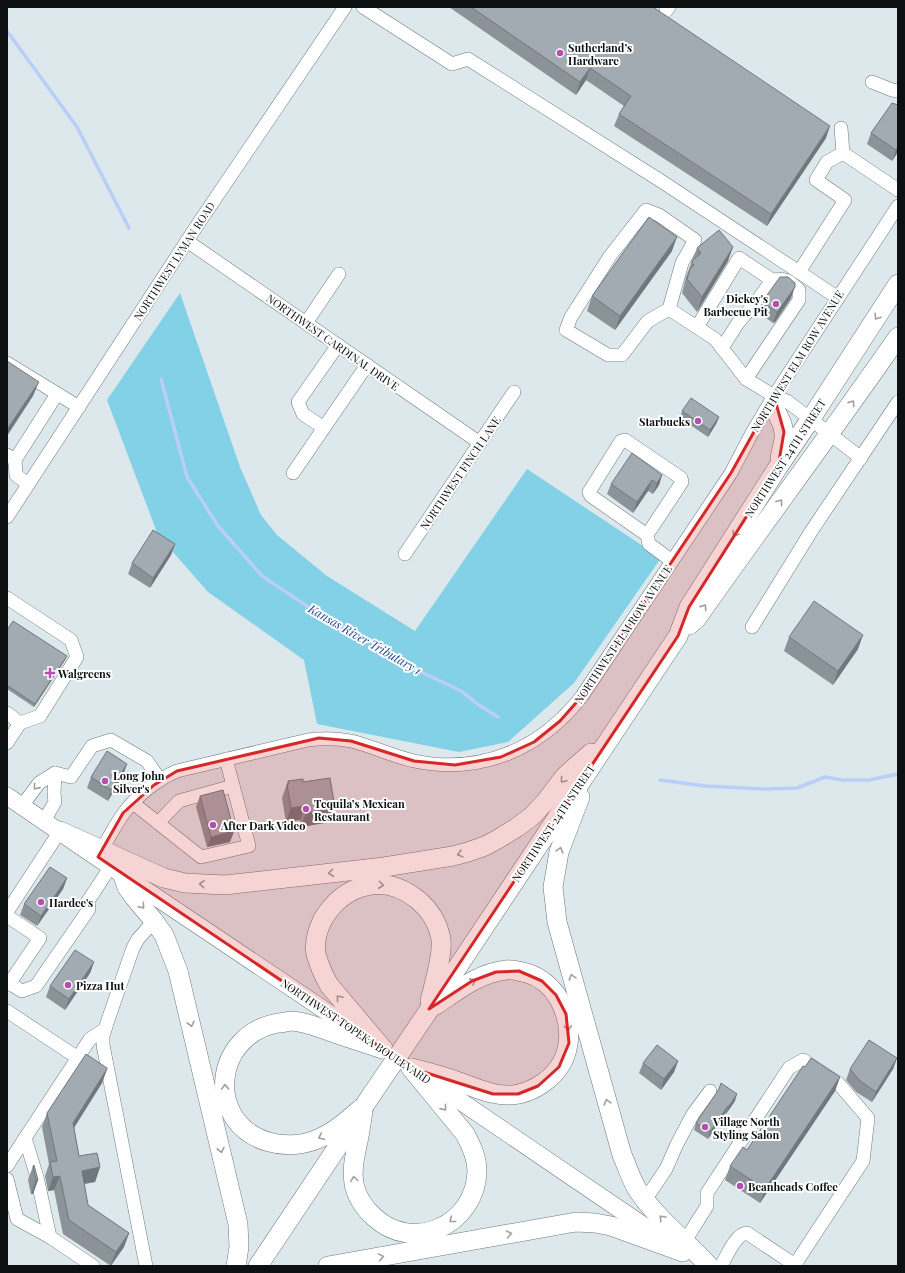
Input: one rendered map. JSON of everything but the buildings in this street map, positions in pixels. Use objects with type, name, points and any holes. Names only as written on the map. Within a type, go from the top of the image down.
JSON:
[{"type":"highway","name":"NORTHWEST 24TH STREET","points":[[678,636],[689,607],[778,466],[810,420],[898,284]]},
{"type":"highway","name":"NORTHWEST 24TH STREET","points":[[258,1266],[678,636],[697,618],[830,435],[898,337]]},
{"type":"highway","points":[[774,396],[776,411],[784,432],[784,439],[778,466]]},
{"type":"highway","points":[[60,831],[108,862],[185,883],[212,885],[225,885],[384,867],[454,856],[485,846],[516,828],[531,817],[546,801],[565,776],[612,734]]},
{"type":"highway","points":[[595,759],[559,852],[553,887],[557,922],[622,1155],[636,1187],[684,1247],[709,1266]]},
{"type":"highway","points":[[108,862],[164,935],[178,971],[238,1224],[240,1247],[236,1266]]},
{"type":"highway","points":[[383,1049],[329,985],[316,953],[316,939],[321,924],[329,910],[336,902],[354,890],[375,884],[393,886],[405,891],[425,906],[436,923],[441,940],[439,959],[429,1010]]},
{"type":"highway","points":[[410,1068],[451,1079],[493,1094],[518,1094],[530,1091],[550,1078],[559,1067],[565,1056],[569,1043],[569,1029],[566,1014],[556,995],[551,988],[542,981],[532,975],[519,971],[508,969],[483,976],[472,981],[429,1010]]},
{"type":"highway","points":[[364,1106],[332,1132],[319,1139],[290,1145],[276,1144],[261,1140],[249,1134],[239,1124],[234,1118],[228,1105],[225,1091],[225,1077],[228,1062],[239,1044],[250,1034],[268,1025],[289,1022],[310,1024],[383,1049]]},
{"type":"highway","points":[[364,1106],[352,1168],[354,1184],[358,1197],[366,1210],[379,1222],[392,1229],[407,1233],[416,1234],[429,1232],[443,1227],[462,1212],[470,1200],[475,1185],[477,1170],[475,1156],[464,1134],[410,1068]]},
{"type":"highway","points":[[328,1266],[576,1222],[611,1226],[684,1247]]},
{"type":"main road","points":[[7,796],[60,831]]},
{"type":"main road","name":"NORTHWEST TOPEKA BOULEVARD","points":[[108,862],[410,1068],[684,1247],[704,1266]]},
{"type":"street","name":"NORTHWEST LYMAN ROAD","points":[[7,517],[187,241],[345,7]]},
{"type":"street","points":[[363,7],[452,64],[468,59],[655,177],[838,298]]},
{"type":"street","points":[[872,82],[898,91]]},
{"type":"street","points":[[841,128],[843,153]]},
{"type":"street","points":[[799,272],[845,200],[816,180],[828,162],[843,153]]},
{"type":"street","points":[[843,153],[898,190]]},
{"type":"street","name":"NORTHWEST ELM ROW AVENUE","points":[[8,983],[22,991],[36,986],[89,910],[88,901],[108,862],[123,813],[160,780],[177,771],[319,738],[351,741],[414,761],[455,765],[478,763],[512,753],[534,742],[560,721],[574,707],[582,696],[731,473],[753,431],[774,396],[898,206]]},
{"type":"street","points":[[646,210],[659,215],[695,240],[682,263],[669,309],[648,321],[622,355],[608,355],[566,330],[572,317],[610,256],[646,210]]},
{"type":"street","name":"NORTHWEST CARDINAL DRIVE","points":[[187,241],[480,443]]},
{"type":"street","points":[[697,327],[739,258],[770,278],[783,278],[788,280],[799,290],[799,300],[746,379]]},
{"type":"street","points":[[722,348],[738,323],[760,297],[779,259]]},
{"type":"street","points":[[306,323],[339,274]]},
{"type":"street","points":[[669,309],[715,340],[746,379],[774,396],[787,401],[861,458]]},
{"type":"street","points":[[324,428],[303,414],[298,402],[338,345]]},
{"type":"street","points":[[7,363],[79,407]]},
{"type":"street","points":[[294,473],[367,365]]},
{"type":"street","name":"NORTHWEST FINCH LANE","points":[[405,554],[514,392]]},
{"type":"street","points":[[28,484],[16,475],[11,458],[57,394]]},
{"type":"street","points":[[752,628],[812,530],[898,402]]},
{"type":"street","points":[[648,534],[591,496],[589,492],[621,441],[625,440],[681,478],[682,482],[648,534],[649,544],[672,561]]},
{"type":"street","points":[[7,598],[71,640],[77,657],[40,716],[20,723],[7,743]]},
{"type":"street","points":[[7,713],[20,723]]},
{"type":"street","points":[[22,806],[39,783],[55,773],[71,777],[92,746],[111,740],[147,761],[160,780]]},
{"type":"street","points":[[133,803],[201,857],[249,846],[226,759]]},
{"type":"street","points":[[44,820],[55,802],[55,773]]},
{"type":"street","points":[[158,823],[179,801],[233,786]]},
{"type":"street","points":[[7,912],[11,898],[60,831]]},
{"type":"street","points":[[7,916],[40,938],[8,983]]},
{"type":"street","points":[[146,1266],[103,1045],[105,1029],[133,948],[138,939],[154,921]]},
{"type":"street","points":[[7,1011],[78,1058]]},
{"type":"street","points":[[7,1166],[90,1040],[105,1029]]},
{"type":"street","points":[[684,1247],[707,1206],[707,1193],[789,1068],[803,1060],[838,1083],[868,1118],[862,1162],[795,1265],[747,1233],[742,1233],[738,1237],[721,1266]]},
{"type":"street","points":[[645,1200],[666,1169],[693,1114],[710,1091]]},
{"type":"street","points":[[25,1138],[37,1177],[50,1237]]},
{"type":"street","points":[[7,1179],[16,1219],[50,1237],[93,1266]]},
{"type":"highlighted area","points":[[774,396],[784,432],[778,467],[689,607],[678,636],[429,1009],[472,981],[496,972],[519,971],[542,981],[556,995],[566,1014],[569,1043],[559,1067],[538,1086],[518,1094],[493,1094],[411,1068],[98,857],[123,813],[154,785],[177,771],[319,738],[351,741],[414,761],[455,765],[501,757],[534,742],[560,721],[582,696],[731,473]]},
{"type":"shaded area","points":[[180,293],[240,467],[261,515],[277,535],[327,576],[415,631],[527,469],[661,558],[574,683],[508,742],[459,752],[317,724],[304,660],[208,592],[158,535],[107,400]]},
{"type":"waterway","name":"Kansas River Tributary 1","points":[[7,31],[77,127],[129,228]]},
{"type":"waterway","name":"Kansas River Tributary 1","points":[[161,379],[187,477],[218,526],[262,576],[334,624],[386,649],[413,668],[461,691],[498,717]]},
{"type":"waterway","name":"Kansas River Tributary 1","points":[[660,780],[705,786],[765,789],[797,788],[825,777],[843,780],[869,780],[898,774]]},
{"type":"place","name":"Sutherland’s Hardware","points":[[560,53]]},
{"type":"place","name":"Dickey's Barbecue Pit","points":[[776,304]]},
{"type":"place","name":"Starbucks","points":[[698,421]]},
{"type":"place","name":"Walgreens","points":[[50,673]]},
{"type":"place","name":"Long John Silver's","points":[[105,781]]},
{"type":"place","name":"Tequila’s Mexican Restaurant","points":[[306,809]]},
{"type":"place","name":"After Dark Video","points":[[213,825]]},
{"type":"place","name":"Hardee's","points":[[41,902]]},
{"type":"place","name":"Pizza Hut","points":[[68,985]]},
{"type":"place","name":"Village North Styling Salon","points":[[705,1127]]},
{"type":"place","name":"Beanheads Coffee","points":[[740,1186]]}]
